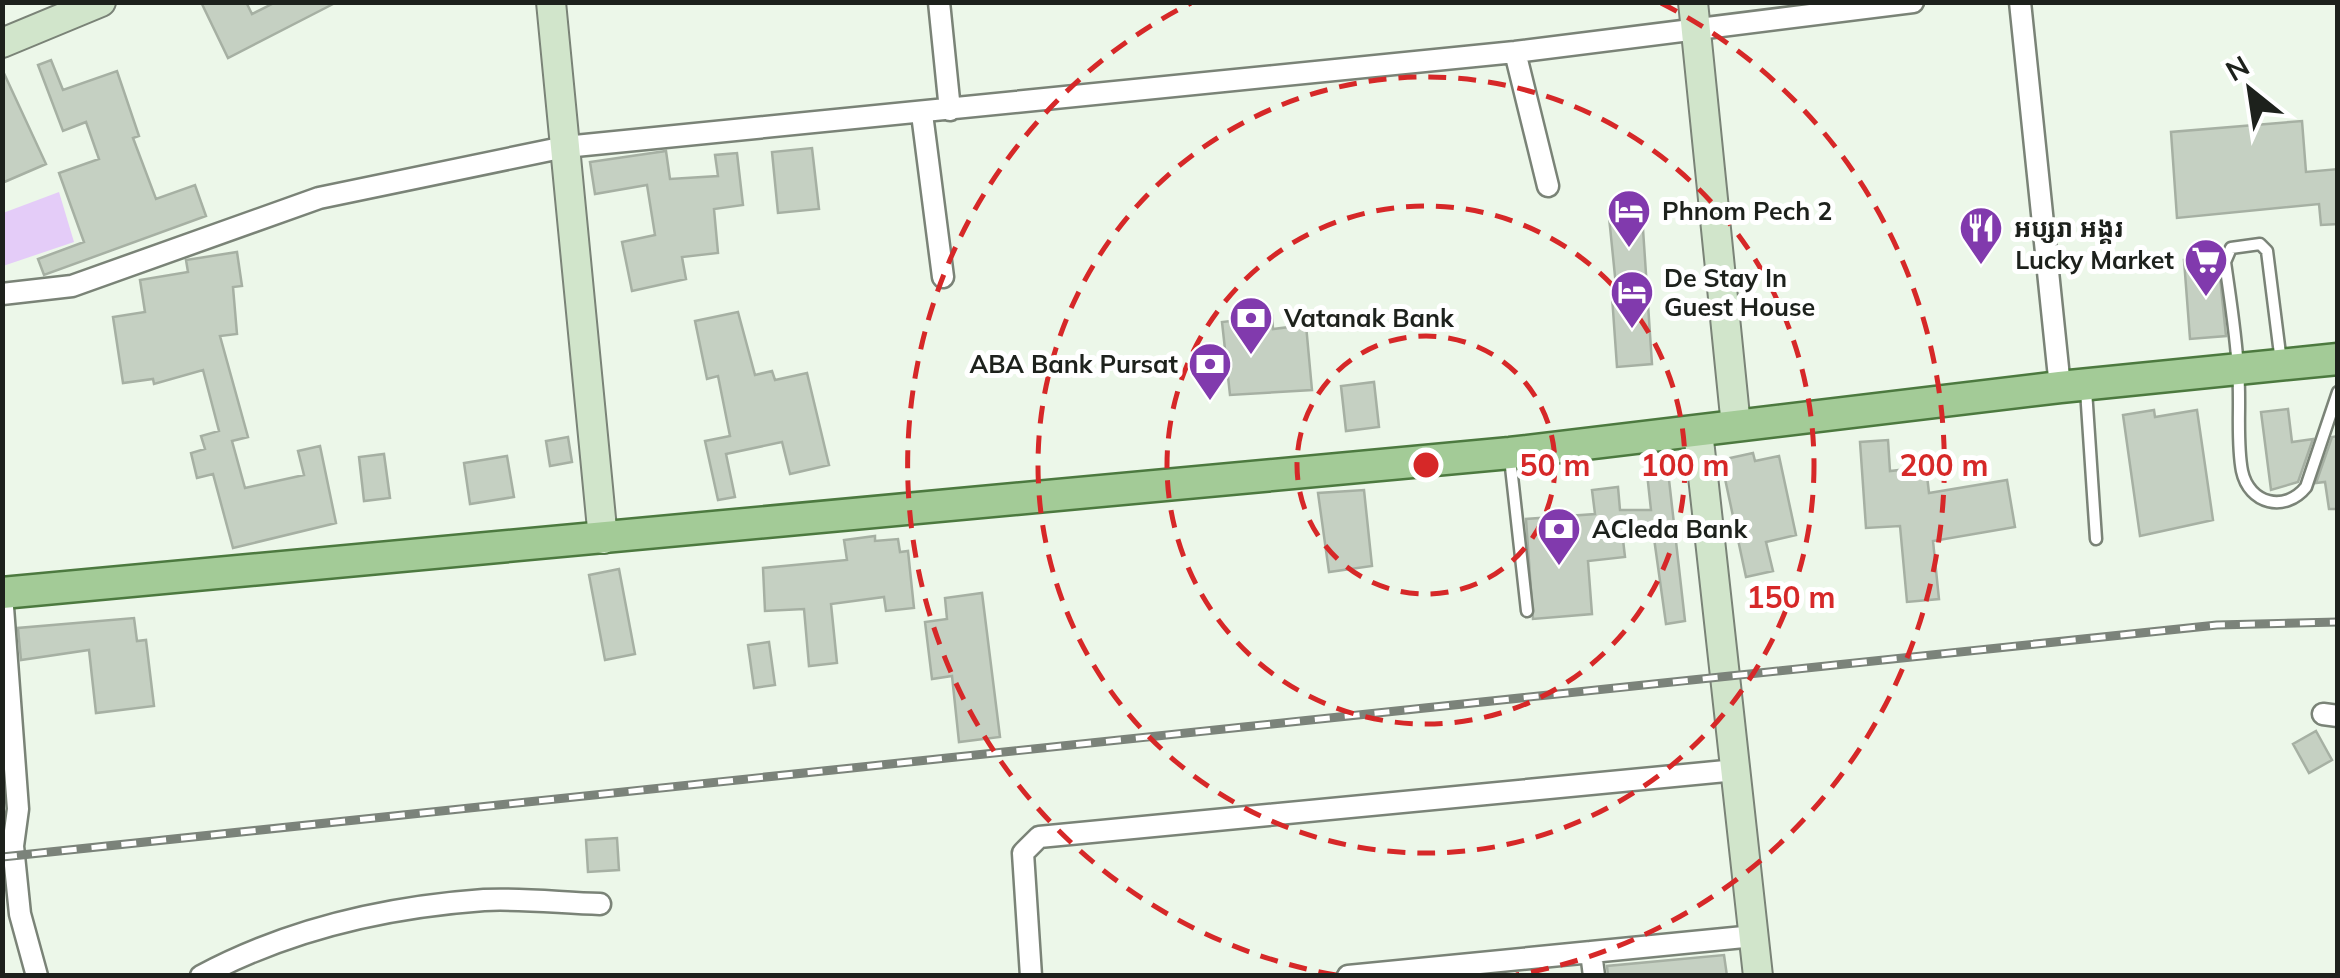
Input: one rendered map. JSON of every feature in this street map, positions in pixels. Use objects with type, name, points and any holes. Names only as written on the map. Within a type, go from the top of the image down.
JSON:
[{"type":"main road","points":[[2,594],[1510,452],[2073,385],[2338,359]]},
{"type":"street","points":[[2,44],[101,2]]},
{"type":"street","points":[[551,2],[603,540]]},
{"type":"street","points":[[939,2],[950,110]]},
{"type":"street","points":[[2,294],[72,286],[319,198],[564,147],[1515,52],[1694,15],[1913,2]]},
{"type":"street","points":[[2020,2],[2073,385]]},
{"type":"street","points":[[1694,15],[1736,426]]},
{"type":"street","points":[[1515,52],[1548,186]]},
{"type":"street","points":[[922,114],[943,277]]},
{"type":"street","points":[[1698,431],[1758,976]]},
{"type":"street","points":[[2,594],[14,846],[12,917],[40,975]]},
{"type":"street","points":[[1031,976],[1022,853],[1039,837],[1736,770]]},
{"type":"street","points":[[201,976],[246,951],[328,926],[413,909],[486,900],[600,904]]},
{"type":"street","points":[[1348,976],[1437,971],[1754,936]]},
{"type":"street","points":[[1591,952],[1594,976]]},
{"type":"lane","points":[[2281,365],[2267,252],[2260,244],[2226,252],[2238,369],[2242,472],[2251,491],[2266,502],[2281,503],[2306,487],[2338,392]]},
{"type":"lane","points":[[2073,385],[2096,539]]},
{"type":"lane","points":[[1510,452],[1527,612]]},
{"type":"shaded area","points":[[59,192],[74,242],[3,266],[3,213]]},
{"type":"building","points":[[201,2],[246,2],[252,14],[276,2],[337,2],[228,58]]},
{"type":"building","points":[[51,60],[63,90],[117,71],[139,136],[133,138],[156,199],[195,185],[206,216],[44,275],[38,259],[84,242],[59,173],[99,159],[86,122],[63,131],[38,65]]},
{"type":"building","points":[[2,69],[46,164],[2,183]]},
{"type":"building","points":[[2302,121],[2306,172],[2338,169],[2338,224],[2321,225],[2319,204],[2177,218],[2171,132]]},
{"type":"building","points":[[812,148],[819,209],[778,213],[772,152]]},
{"type":"building","points":[[666,151],[670,179],[718,176],[715,155],[737,153],[743,205],[714,209],[718,253],[682,257],[686,279],[632,291],[622,242],[655,235],[647,185],[595,194],[590,162]]},
{"type":"building","points":[[1642,214],[1652,364],[1617,367],[1612,296],[1617,296],[1609,217]]},
{"type":"building","points":[[237,252],[242,286],[233,287],[237,334],[220,336],[248,437],[232,441],[245,488],[304,475],[298,451],[320,446],[336,523],[233,548],[213,474],[197,478],[191,453],[205,449],[201,436],[219,431],[203,370],[154,384],[153,379],[123,383],[113,317],[145,312],[140,280],[188,272],[186,260]]},
{"type":"building","name":"Lucky Market","points":[[2218,257],[2226,336],[2190,339],[2184,260]]},
{"type":"building","points":[[738,312],[755,375],[772,371],[775,380],[807,373],[829,465],[790,474],[782,442],[726,454],[735,497],[718,500],[705,441],[730,436],[718,376],[707,379],[695,321]]},
{"type":"building","name":"Vatanak Bank","points":[[1272,316],[1273,329],[1306,325],[1312,390],[1230,395],[1222,322]]},
{"type":"building","points":[[1374,382],[1379,427],[1346,431],[1341,386]]},
{"type":"building","points":[[2288,409],[2292,442],[2313,439],[2298,482],[2271,490],[2261,412]]},
{"type":"building","points":[[2154,410],[2155,417],[2197,410],[2213,520],[2140,536],[2123,415]]},
{"type":"building","points":[[2338,436],[2338,509],[2329,509],[2325,482],[2316,483],[2332,437]]},
{"type":"building","points":[[568,437],[572,462],[550,466],[546,441]]},
{"type":"building","points":[[1888,440],[1890,471],[1926,467],[1929,493],[2007,480],[2015,527],[1933,541],[1939,599],[1907,602],[1900,526],[1866,528],[1860,442]]},
{"type":"building","points":[[1753,453],[1755,461],[1779,456],[1796,535],[1766,542],[1773,571],[1746,577],[1721,460]]},
{"type":"building","points":[[384,454],[390,498],[364,501],[359,457]]},
{"type":"building","points":[[507,456],[514,497],[470,504],[464,463]]},
{"type":"building","points":[[1667,462],[1685,621],[1666,624],[1653,531],[1622,531],[1625,557],[1588,561],[1592,614],[1533,619],[1526,519],[1595,514],[1592,490],[1618,487],[1620,510],[1651,510],[1646,464]]},
{"type":"building","points":[[1364,490],[1372,566],[1329,572],[1318,493]]},
{"type":"building","points":[[875,536],[875,541],[898,539],[900,552],[908,551],[914,608],[886,611],[884,597],[831,604],[837,663],[809,666],[804,609],[765,611],[763,568],[847,560],[844,540]]},
{"type":"building","points":[[619,569],[635,654],[605,660],[589,575]]},
{"type":"building","points":[[982,593],[1000,737],[959,742],[952,676],[932,679],[925,622],[947,619],[945,598]]},
{"type":"building","points":[[134,618],[137,641],[146,640],[154,706],[96,713],[89,650],[21,660],[18,628]]},
{"type":"building","points":[[769,642],[775,685],[754,688],[748,645]]},
{"type":"building","points":[[2316,731],[2332,760],[2309,773],[2293,744]]},
{"type":"building","points":[[617,838],[619,870],[588,872],[586,840]]},
{"type":"building","points":[[1724,955],[1727,976],[1608,976],[1607,966]]},
{"type":"railway","points":[[2,857],[2217,625],[2338,622]]},
{"type":"place","name":"Phnom Pech 2","points":[[1629,249]]},
{"type":"place","name":"អប្សរា អង្គរ","points":[[1981,266]]},
{"type":"place","name":"Lucky Market","points":[[2206,298]]},
{"type":"place","name":"De Stay In Guest House","points":[[1632,330]]},
{"type":"place","name":"Vatanak Bank","points":[[1251,356]]},
{"type":"place","name":"ABA Bank Pursat","points":[[1210,402]]},
{"type":"place","name":"ACleda Bank","points":[[1559,567]]}]
